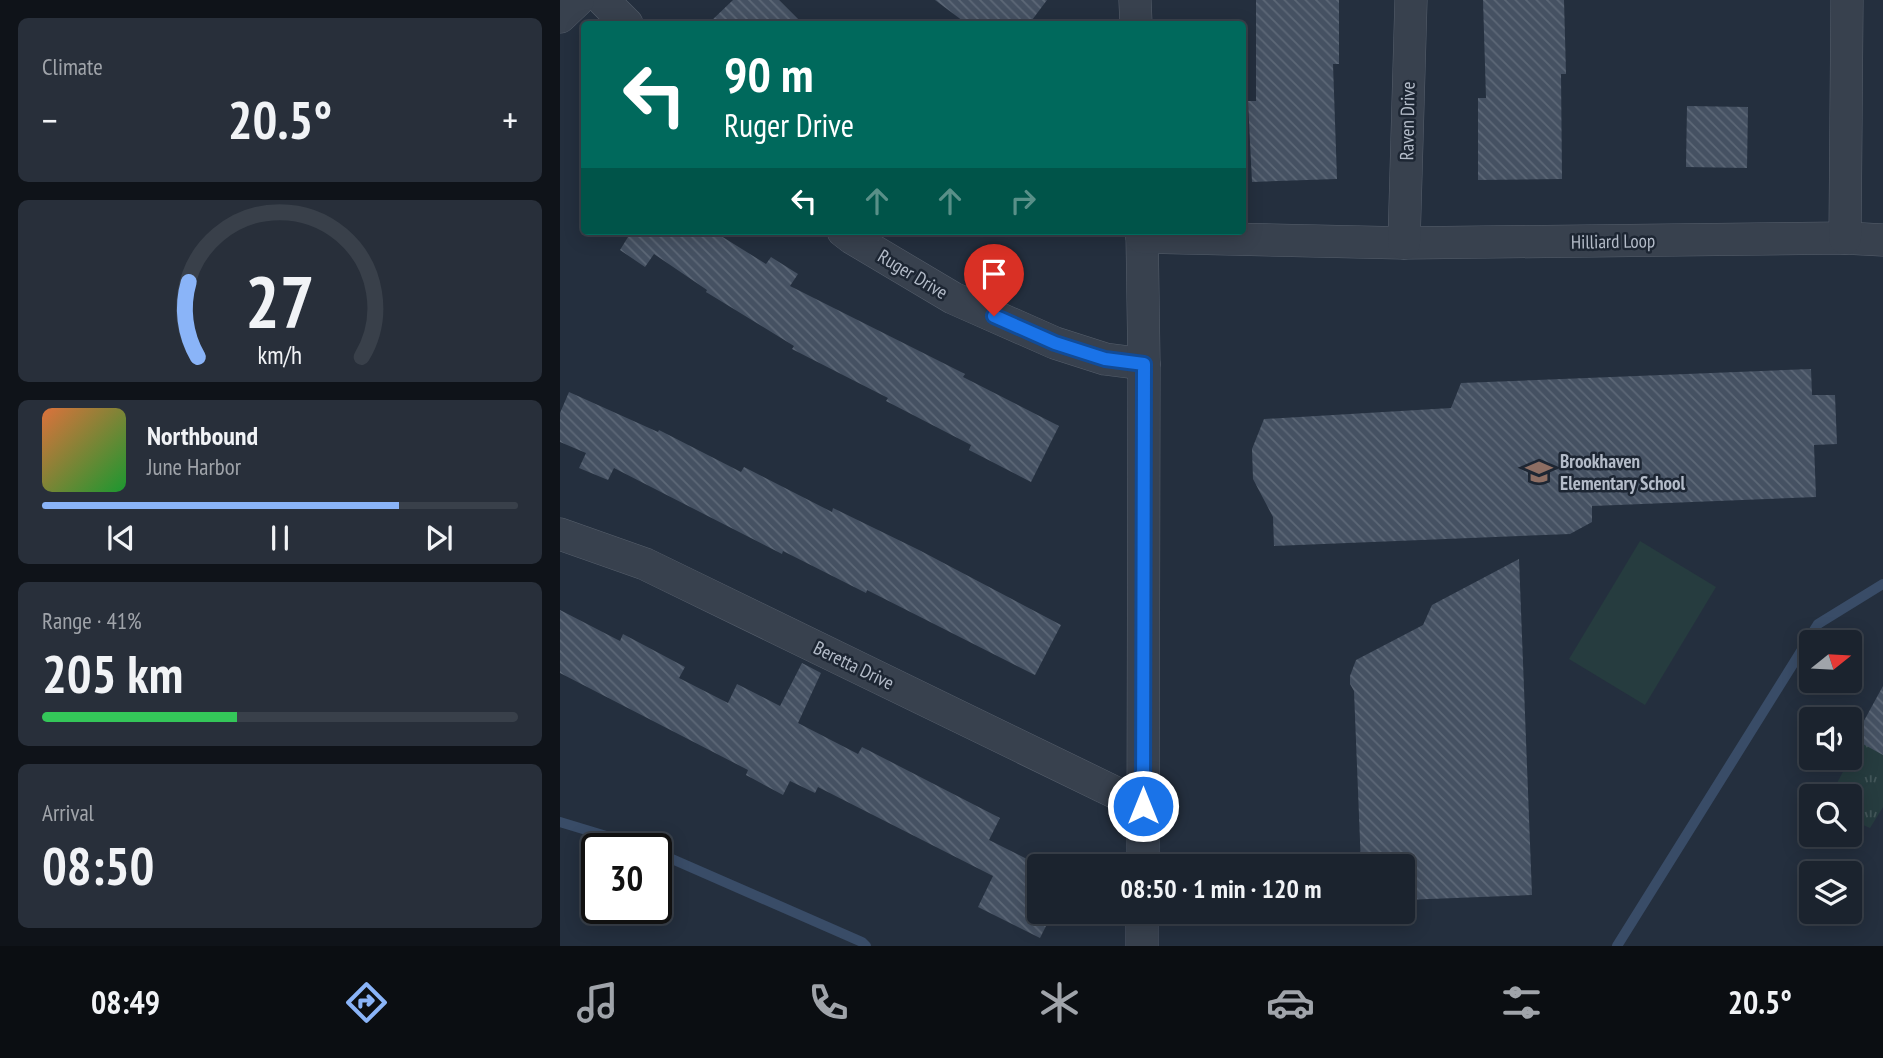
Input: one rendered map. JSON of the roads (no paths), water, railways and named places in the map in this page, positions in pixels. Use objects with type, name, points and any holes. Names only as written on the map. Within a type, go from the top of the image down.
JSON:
[{"type":"street","points":[[560,17],[578,0]]},
{"type":"street","points":[[603,0],[624,21]]},
{"type":"street","points":[[1135,0],[1136,21]]},
{"type":"street","name":"Raven Drive","points":[[1404,243],[1410,0]]},
{"type":"street","points":[[1845,238],[1847,0]]},
{"type":"street","name":"Ruger Drive","points":[[848,235],[964,303],[1055,343],[1105,359],[1144,364]]},
{"type":"street","points":[[1142,235],[1143,854]]},
{"type":"street","name":"Hilliard Loop","points":[[1171,235],[1404,243],[1845,238],[1883,240]]},
{"type":"street","name":"Beretta Drive","points":[[560,534],[654,568],[1143,806]]},
{"type":"street","points":[[1142,924],[1142,946]]},
{"type":"waterway","points":[[1617,946],[1818,624],[1883,584]]},
{"type":"waterway","points":[[560,822],[596,833]]},
{"type":"waterway","points":[[672,859],[866,946]]},
{"type":"place","name":"Brookhaven Elementary School","points":[[1539,472]]}]
